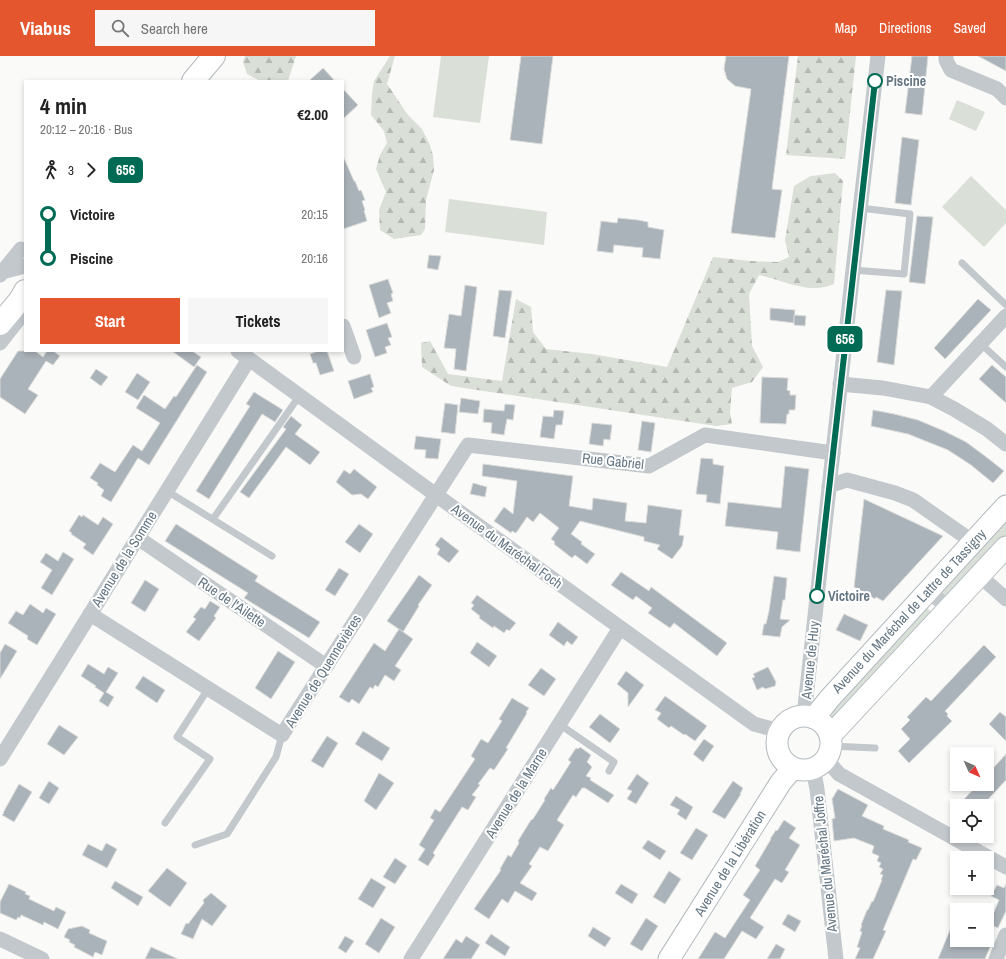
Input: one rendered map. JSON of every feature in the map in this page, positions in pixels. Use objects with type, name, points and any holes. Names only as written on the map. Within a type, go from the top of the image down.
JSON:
[{"type":"main road","points":[[179,80],[198,56]]},
{"type":"main road","points":[[194,80],[214,56]]},
{"type":"main road","points":[[0,324],[19,302],[24,282]]},
{"type":"street","name":"Avenue de Huy","points":[[809,717],[829,486],[878,56]]},
{"type":"street","points":[[946,56],[946,60],[952,70],[997,89],[1006,98]]},
{"type":"street","points":[[1,274],[21,248]]},
{"type":"street","points":[[1,274],[24,266]]},
{"type":"street","points":[[0,343],[19,302]]},
{"type":"street","points":[[931,397],[1006,316]]},
{"type":"street","points":[[344,329],[354,357]]},
{"type":"street","name":"Avenue du Maréchal Foch","points":[[244,355],[754,724],[780,731]]},
{"type":"street","name":"Avenue de la Somme","points":[[0,759],[167,492],[244,355]]},
{"type":"street","points":[[840,384],[883,388],[931,397],[981,425],[1006,444]]},
{"type":"street","name":"Rue Gabriel","points":[[436,495],[468,446],[649,466],[705,435],[833,453]]},
{"type":"street","points":[[829,486],[847,480],[895,492],[913,500],[973,542]]},
{"type":"street","name":"Avenue de Quennevières","points":[[90,614],[282,735],[436,495]]},
{"type":"street","name":"Avenue du Maréchal de Lattre de Tassigny","points":[[809,717],[830,698],[1006,506]]},
{"type":"street","name":"Rue de l'Ailette","points":[[138,538],[326,666]]},
{"type":"street","name":"Avenue du Maréchal de Lattre de Tassigny","points":[[819,756],[949,609],[1006,548]]},
{"type":"street","points":[[980,576],[1006,599]]},
{"type":"street","points":[[928,590],[949,609]]},
{"type":"street","name":"Avenue de la Marne","points":[[411,959],[620,628]]},
{"type":"street","points":[[809,717],[824,726],[819,756],[784,761],[779,752],[778,742],[780,731],[786,723],[794,718],[809,717]]},
{"type":"street","points":[[819,756],[839,774],[1006,868]]},
{"type":"street","name":"Avenue de la Libération","points":[[669,959],[781,782],[819,756]]},
{"type":"street","name":"Avenue du Maréchal Joffre","points":[[819,756],[818,796],[836,959]]},
{"type":"street","points":[[996,959],[1006,935]]},
{"type":"street","points":[[0,939],[42,959]]},
{"type":"lane","points":[[853,270],[904,274],[910,214],[860,208]]},
{"type":"lane","points":[[962,263],[1006,305]]},
{"type":"lane","points":[[981,344],[1006,367]]},
{"type":"lane","points":[[213,519],[300,395]]},
{"type":"lane","points":[[167,492],[272,556]]},
{"type":"lane","points":[[165,823],[210,759],[177,737],[208,688]]},
{"type":"lane","points":[[559,724],[614,762],[609,771]]},
{"type":"lane","points":[[195,844],[227,834],[276,757],[282,735]]},
{"type":"lane","points":[[819,756],[875,748]]},
{"type":"green space","points":[[245,56],[296,56],[288,80],[258,80],[247,74],[243,62]]},
{"type":"green space","points":[[390,56],[395,56],[387,84],[408,115],[422,129],[433,155],[434,170],[426,200],[425,229],[421,235],[394,239],[380,230],[379,210],[386,192],[376,169],[380,155],[387,143],[384,131],[371,115],[374,81]]},
{"type":"green space","points":[[441,56],[489,56],[480,123],[433,117]]},
{"type":"green space","points":[[798,56],[856,56],[845,159],[786,155]]},
{"type":"green space","points":[[957,100],[985,112],[976,131],[949,119]]},
{"type":"green space","points":[[835,173],[843,181],[834,284],[816,288],[796,286],[759,275],[749,294],[752,346],[763,367],[752,382],[732,388],[730,412],[732,424],[716,426],[451,386],[422,367],[421,343],[430,341],[448,374],[502,381],[516,299],[531,307],[533,332],[546,349],[592,354],[667,367],[713,257],[778,262],[789,257],[785,240],[794,186],[811,176]]},
{"type":"green space","points":[[971,176],[1006,210],[1006,223],[984,247],[942,207]]},
{"type":"green space","points":[[449,199],[547,212],[544,245],[445,232]]},
{"type":"green space","points":[[1006,513],[1006,541],[949,599],[940,594],[940,586]]},
{"type":"green space","points":[[923,607],[931,612],[837,718],[832,717],[829,713]]},
{"type":"building","points":[[521,56],[553,56],[542,144],[510,140]]},
{"type":"building","points":[[726,56],[789,56],[772,189],[782,190],[775,238],[731,233],[751,89],[735,86],[727,79],[724,69]]},
{"type":"building","points":[[912,56],[928,56],[922,115],[905,113]]},
{"type":"building","points":[[978,56],[1006,56],[1006,71]]},
{"type":"building","points":[[323,68],[334,80],[310,80]]},
{"type":"building","points":[[344,90],[358,105],[344,118]]},
{"type":"building","points":[[902,137],[919,140],[911,205],[895,203]]},
{"type":"building","points":[[344,158],[359,191],[361,190],[365,200],[362,201],[367,221],[344,229]]},
{"type":"building","points":[[917,216],[933,217],[925,284],[909,282]]},
{"type":"building","points":[[618,218],[648,222],[648,227],[664,230],[660,259],[642,257],[643,248],[614,245],[613,253],[597,251],[601,221],[617,223]]},
{"type":"building","points":[[429,255],[441,256],[438,270],[427,268]]},
{"type":"building","points":[[388,279],[393,293],[391,294],[393,301],[387,303],[391,313],[379,318],[369,285]]},
{"type":"building","points":[[465,285],[477,287],[466,371],[454,369],[456,349],[444,348],[449,314],[461,316]]},
{"type":"building","points":[[499,290],[512,291],[505,338],[493,336]]},
{"type":"building","points":[[886,290],[902,291],[894,365],[877,362]]},
{"type":"building","points":[[978,299],[991,310],[945,359],[934,348]]},
{"type":"building","points":[[770,308],[795,310],[794,323],[770,320]]},
{"type":"building","points":[[794,315],[806,316],[805,326],[794,325]]},
{"type":"building","points":[[387,323],[392,337],[388,338],[391,345],[385,347],[387,353],[375,357],[366,330]]},
{"type":"building","points":[[18,351],[36,352],[43,357],[46,352],[54,352],[60,356],[53,365],[46,361],[28,389],[38,395],[25,414],[0,397],[0,379]]},
{"type":"building","points":[[173,352],[194,352],[201,357],[194,367]]},
{"type":"building","points":[[315,352],[327,352],[334,371],[320,375],[316,363],[313,363],[310,354]]},
{"type":"building","points":[[197,365],[207,372],[149,465],[138,458],[111,502],[101,496],[104,490],[97,485],[98,483],[90,478],[100,463],[115,472],[133,445],[142,451],[160,423],[136,408],[144,395],[165,409],[174,396],[176,397]]},
{"type":"building","points":[[992,365],[1006,377],[1006,403],[979,379]]},
{"type":"building","points":[[96,369],[108,377],[101,386],[90,378]]},
{"type":"building","points":[[137,373],[150,382],[138,400],[125,392]]},
{"type":"building","points":[[370,374],[374,387],[371,388],[373,392],[354,399],[348,381]]},
{"type":"building","points":[[762,377],[788,378],[787,390],[790,391],[790,395],[796,395],[795,410],[789,410],[786,424],[760,423]]},
{"type":"building","points":[[254,392],[283,410],[275,422],[262,414],[209,499],[196,491],[250,406],[246,404]]},
{"type":"building","points":[[461,398],[480,401],[478,414],[459,412]]},
{"type":"building","points":[[445,403],[458,405],[455,434],[441,432]]},
{"type":"building","points":[[505,404],[515,405],[513,420],[507,419],[504,435],[491,433],[492,423],[483,422],[484,409],[504,411]]},
{"type":"building","points":[[554,410],[564,411],[562,425],[556,425],[554,439],[540,437],[543,416],[553,417]]},
{"type":"building","points":[[873,410],[918,420],[944,431],[966,442],[1004,471],[993,483],[971,465],[948,450],[908,434],[871,426]]},
{"type":"building","points":[[291,416],[302,425],[295,434],[320,452],[310,465],[286,447],[249,498],[240,492],[286,429],[283,427]]},
{"type":"building","points":[[642,421],[655,423],[651,452],[638,450]]},
{"type":"building","points":[[592,423],[612,425],[610,440],[604,439],[603,446],[589,444]]},
{"type":"building","points":[[416,436],[441,439],[438,459],[425,458],[426,450],[414,449]]},
{"type":"building","points":[[701,458],[713,459],[713,464],[724,466],[720,504],[706,502],[707,495],[696,494]]},
{"type":"building","points":[[483,464],[573,476],[569,506],[592,510],[593,498],[627,503],[625,521],[646,523],[648,505],[682,510],[679,535],[684,536],[682,546],[672,559],[657,549],[660,545],[644,541],[644,537],[580,521],[571,534],[582,542],[581,544],[595,554],[587,564],[575,555],[572,558],[554,544],[555,542],[551,539],[559,528],[540,513],[533,522],[527,517],[516,533],[512,531],[511,533],[494,521],[504,507],[513,514],[517,481],[482,476]]},
{"type":"building","points":[[785,466],[809,469],[800,552],[776,549],[778,532],[725,526],[728,502],[781,508]]},
{"type":"building","points":[[354,469],[377,487],[368,499],[361,494],[352,495],[336,482],[344,470],[350,474]]},
{"type":"building","points":[[473,483],[487,487],[485,497],[470,494]]},
{"type":"building","points":[[864,499],[943,536],[883,601],[876,597],[875,599],[854,587]]},
{"type":"building","points":[[79,515],[82,517],[83,515],[98,525],[103,517],[113,524],[93,555],[83,548],[86,544],[69,531]]},
{"type":"building","points":[[176,524],[258,576],[255,581],[320,622],[309,638],[244,598],[248,593],[165,541]]},
{"type":"building","points":[[359,524],[373,534],[360,553],[345,542]]},
{"type":"building","points":[[441,537],[459,551],[449,563],[437,554],[440,549],[435,545]]},
{"type":"building","points":[[63,552],[74,559],[52,595],[41,588],[52,570],[40,562],[46,553],[58,561]]},
{"type":"building","points":[[339,568],[349,574],[335,596],[325,590]]},
{"type":"building","points":[[621,572],[649,591],[651,587],[727,643],[717,656],[674,623],[670,628],[648,613],[652,608],[636,596],[633,600],[611,585]]},
{"type":"building","points":[[419,575],[432,585],[418,605],[419,606],[403,632],[387,621]]},
{"type":"building","points":[[774,576],[787,578],[785,600],[783,600],[780,619],[790,620],[782,627],[780,637],[762,635],[769,611]]},
{"type":"building","points":[[145,580],[159,589],[145,612],[131,603]]},
{"type":"building","points":[[477,595],[516,623],[509,631],[507,629],[504,633],[494,626],[493,628],[479,618],[480,616],[471,609],[474,605],[471,603]]},
{"type":"building","points":[[210,601],[220,607],[214,616],[216,618],[199,641],[186,632],[196,619],[193,617],[201,607],[205,609]]},
{"type":"building","points":[[30,604],[43,613],[46,608],[56,614],[37,645],[27,639],[28,636],[8,623],[16,611],[23,615]]},
{"type":"building","points":[[844,614],[868,625],[860,641],[836,630]]},
{"type":"building","points":[[558,622],[578,637],[572,645],[567,641],[564,646],[549,635]]},
{"type":"building","points":[[399,629],[413,639],[395,666],[401,670],[394,681],[385,675],[378,687],[375,685],[373,689],[370,687],[359,704],[352,699],[349,703],[339,697],[374,643],[385,651]]},
{"type":"building","points":[[477,642],[497,656],[489,667],[470,653]]},
{"type":"building","points":[[5,644],[17,651],[0,679],[0,653]]},
{"type":"building","points":[[984,645],[996,657],[945,711],[948,714],[947,716],[952,721],[909,763],[898,751],[910,739],[901,729],[910,720],[907,717],[926,697],[931,701]]},
{"type":"building","points":[[278,651],[295,662],[271,699],[255,688]]},
{"type":"building","points":[[88,664],[104,674],[108,667],[118,673],[106,692],[114,697],[108,707],[99,701],[104,693],[81,676]]},
{"type":"building","points":[[768,667],[776,682],[775,686],[765,689],[763,687],[757,690],[752,678],[755,677],[753,674]]},
{"type":"building","points":[[541,668],[556,679],[544,696],[528,685]]},
{"type":"building","points":[[626,671],[644,685],[628,707],[628,693],[617,684]]},
{"type":"building","points":[[143,676],[165,690],[157,703],[135,688]]},
{"type":"building","points":[[665,696],[707,726],[695,741],[671,726],[669,728],[657,719],[661,713],[655,710]]},
{"type":"building","points":[[512,698],[529,708],[526,712],[527,713],[506,748],[508,749],[494,770],[490,768],[478,784],[480,785],[472,795],[476,797],[468,810],[462,807],[433,853],[435,855],[428,866],[418,860],[425,849],[419,845],[434,820],[430,818],[435,809],[440,812],[475,759],[471,756],[481,739],[488,743],[502,721],[499,719]]},
{"type":"building","points":[[1000,712],[1006,717],[1006,741],[989,724]]},
{"type":"building","points":[[600,714],[620,729],[610,743],[589,727]]},
{"type":"building","points":[[59,725],[78,737],[64,755],[47,744]]},
{"type":"building","points":[[363,731],[390,748],[382,761],[355,744]]},
{"type":"building","points":[[327,736],[338,743],[323,768],[311,761]]},
{"type":"building","points":[[704,739],[714,746],[703,762],[693,754]]},
{"type":"building","points":[[580,747],[591,755],[587,762],[592,767],[586,776],[614,795],[608,803],[585,788],[582,788],[576,797],[573,795],[557,820],[564,825],[548,851],[540,847],[529,864],[532,866],[520,883],[537,893],[532,901],[515,891],[508,903],[502,899],[489,919],[474,909],[501,870],[500,869],[508,855],[511,857],[519,843],[518,841],[545,800],[544,799],[551,788],[553,790],[571,762],[568,760],[576,748],[578,749]]},
{"type":"building","points":[[1006,754],[1006,780],[988,799],[964,799],[972,791],[994,791],[994,767]]},
{"type":"building","points":[[379,773],[394,783],[376,810],[364,801]]},
{"type":"building","points":[[637,774],[649,783],[636,804],[627,799],[632,791],[627,789]]},
{"type":"building","points":[[49,781],[59,788],[49,804],[39,798]]},
{"type":"building","points":[[733,781],[743,788],[741,794],[725,819],[712,812]]},
{"type":"building","points":[[19,784],[32,792],[14,822],[2,815]]},
{"type":"building","points":[[838,789],[868,805],[862,816],[884,826],[883,829],[909,840],[908,842],[922,848],[916,860],[913,859],[883,930],[886,931],[873,959],[855,959],[860,948],[857,947],[862,932],[860,931],[861,925],[882,880],[883,875],[880,874],[883,869],[879,867],[881,863],[877,861],[879,856],[872,853],[874,846],[854,838],[834,841],[832,819],[835,818],[832,799]]},
{"type":"building","points":[[676,796],[693,807],[686,820],[677,814],[680,810],[670,805]]},
{"type":"building","points":[[784,820],[796,828],[789,838],[800,845],[785,870],[789,872],[782,883],[775,879],[750,918],[764,927],[756,939],[742,931],[724,959],[698,959],[715,932],[725,938],[750,900],[743,895],[760,870],[755,866],[770,839]]},
{"type":"building","points":[[696,828],[708,835],[692,860],[680,853]]},
{"type":"building","points":[[648,840],[666,851],[660,860],[642,848]]},
{"type":"building","points":[[106,843],[117,849],[107,868],[82,855],[88,844],[102,851]]},
{"type":"building","points":[[395,858],[407,866],[395,884],[383,877]]},
{"type":"building","points":[[167,868],[187,883],[170,907],[148,891]]},
{"type":"building","points":[[669,871],[681,879],[665,904],[653,897]]},
{"type":"building","points":[[371,878],[386,887],[373,908],[358,899]]},
{"type":"building","points":[[115,881],[143,897],[138,906],[111,888]]},
{"type":"building","points":[[9,884],[26,892],[25,894],[30,896],[29,899],[54,911],[56,907],[66,912],[58,929],[44,922],[43,925],[21,915],[20,918],[18,917],[16,920],[0,913],[0,902]]},
{"type":"building","points":[[621,884],[638,894],[632,904],[615,893]]},
{"type":"building","points":[[1006,884],[1006,911],[998,928],[994,926],[994,912],[999,900],[991,896],[994,895],[994,890],[997,885],[1004,888]]},
{"type":"building","points":[[211,893],[227,906],[212,926],[202,919],[193,939],[181,934],[186,923],[188,924],[204,903],[203,900]]},
{"type":"building","points":[[788,914],[801,921],[795,932],[782,924]]},
{"type":"building","points":[[381,918],[395,927],[379,953],[365,944]]},
{"type":"building","points":[[646,918],[658,926],[642,951],[630,944]]},
{"type":"building","points":[[82,926],[90,930],[89,933],[107,941],[102,955],[95,952],[93,957],[74,947],[75,945],[69,942],[70,940],[64,937],[68,929]]},
{"type":"building","points":[[593,927],[611,938],[605,947],[588,936]]},
{"type":"building","points":[[950,930],[950,947],[990,947],[985,959],[938,959]]},
{"type":"building","points":[[491,934],[510,947],[505,956],[485,943]]},
{"type":"building","points":[[345,936],[354,941],[346,953],[338,948]]},
{"type":"building","points":[[466,936],[480,945],[471,959],[443,959],[456,939],[462,943]]},
{"type":"building","points":[[776,944],[785,949],[780,959],[767,959]]},
{"type":"building","points":[[151,947],[178,959],[145,959]]},
{"type":"bus line","name":"656","points":[[817,596],[875,81]]},
{"type":"place","name":"Piscine","points":[[875,81]]},
{"type":"place","name":"Victoire","points":[[817,596]]}]
